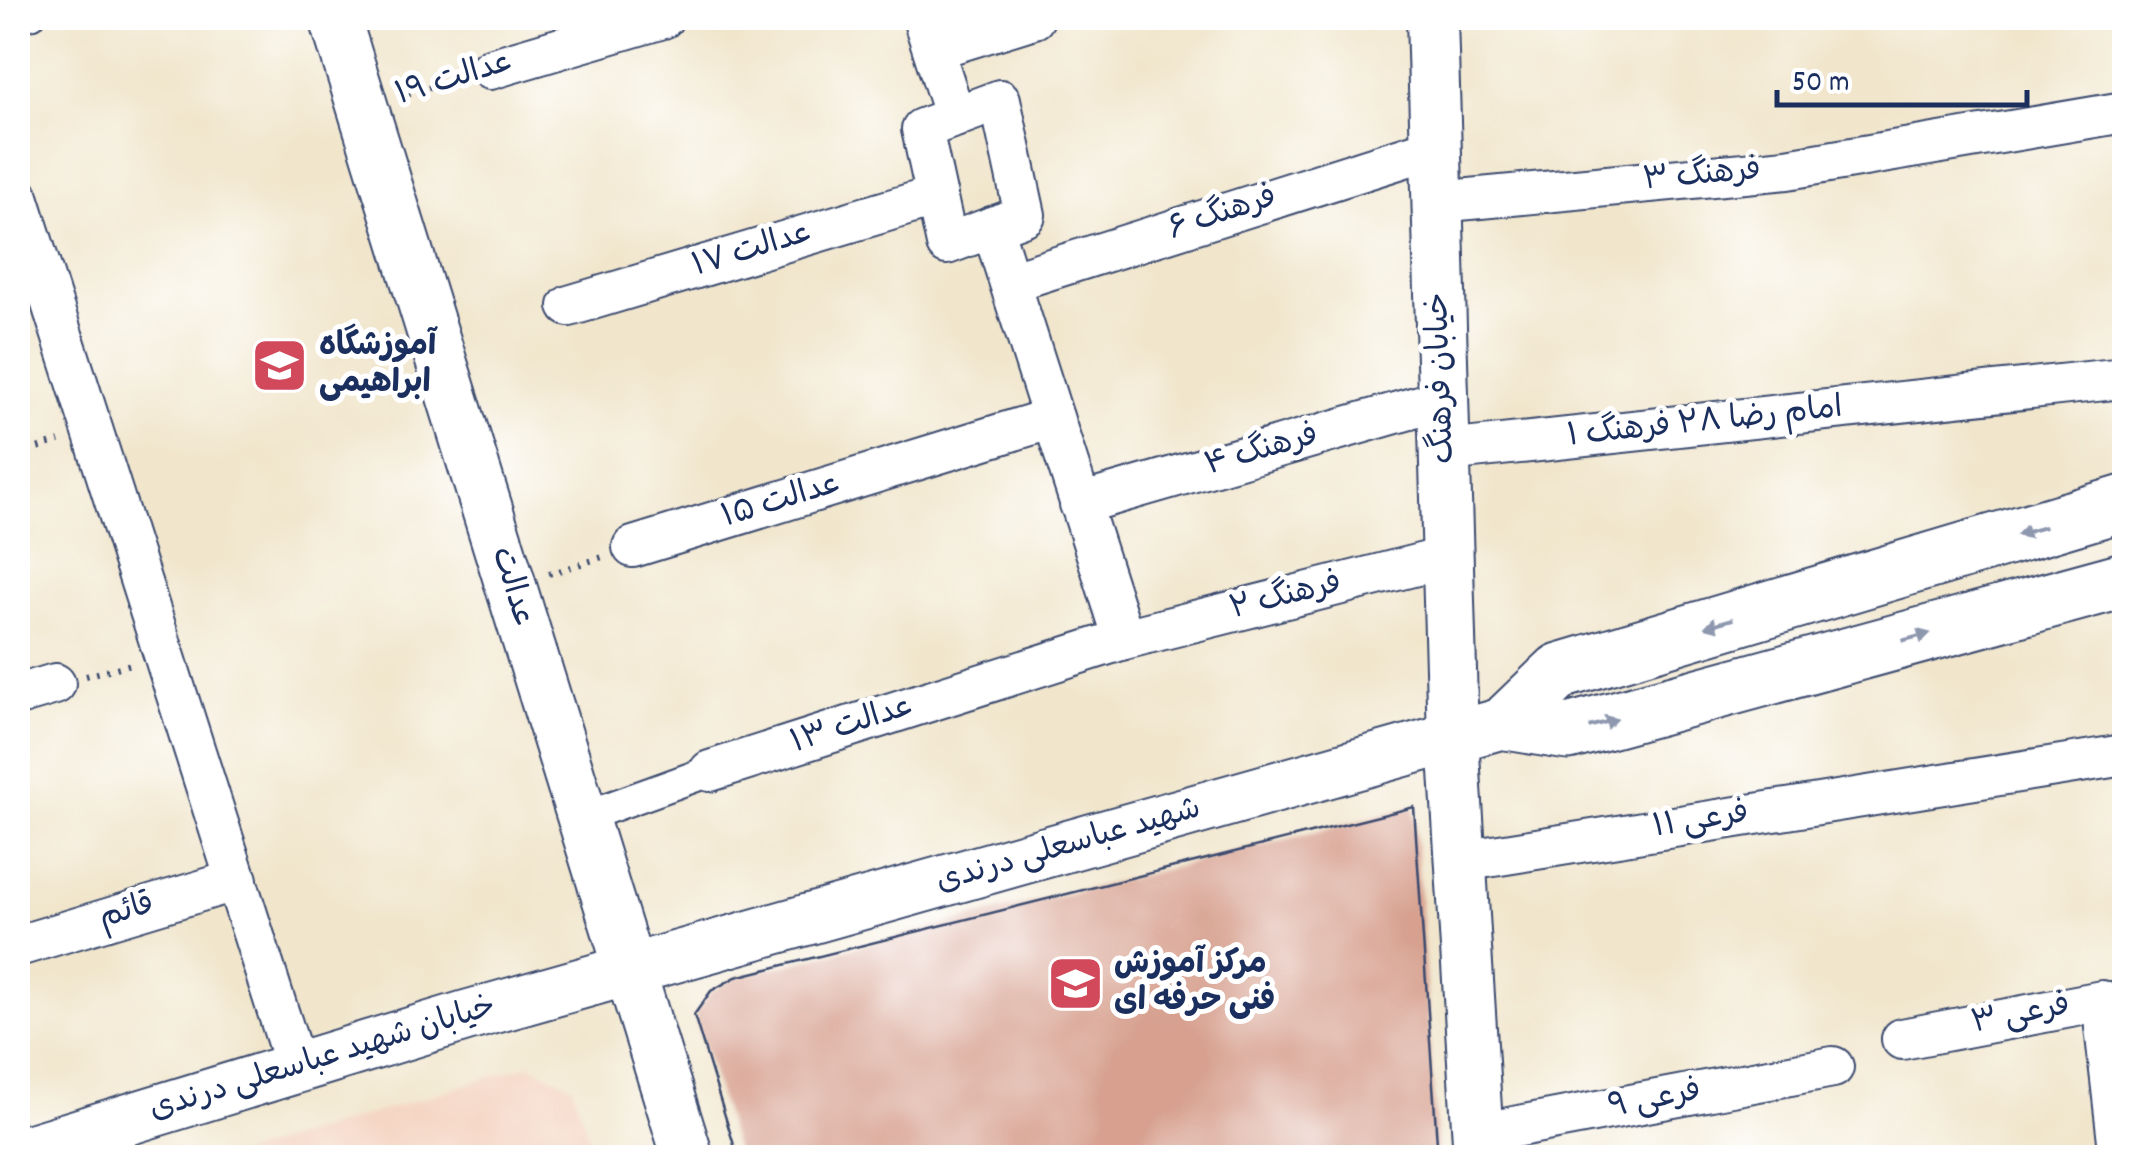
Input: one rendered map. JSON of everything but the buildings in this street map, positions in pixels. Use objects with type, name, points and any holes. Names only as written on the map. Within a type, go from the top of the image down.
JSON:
[{"type":"main road","points":[[1508,722],[1560,670],[2124,504]]},
{"type":"main road","points":[[1508,722],[1568,732],[2124,580]]},
{"type":"street","name":"عدالت","points":[[335,18],[688,1158]]},
{"type":"street","name":"عدالت ۱۹","points":[[490,70],[663,18]]},
{"type":"street","points":[[955,117],[928,33],[1034,18]]},
{"type":"street","name":"خیابان فرهنگ","points":[[1432,18],[1454,738],[1478,1146]]},
{"type":"street","points":[[1000,100],[1025,215],[947,244],[922,129],[955,117],[1000,100]]},
{"type":"street","name":"فرهنگ ۳","points":[[1438,202],[1787,169],[2124,112]]},
{"type":"street","name":"فرهنگ ۶","points":[[1010,282],[1436,147]]},
{"type":"street","points":[[18,196],[296,1068]]},
{"type":"street","name":"عدالت ۱۷","points":[[569,306],[936,196]]},
{"type":"street","points":[[992,227],[1124,640]]},
{"type":"street","name":"امام رضا ۲۸ فرهنگ ۱","points":[[1446,452],[2124,378]]},
{"type":"street","name":"فرهنگ ۴","points":[[1080,504],[1444,399]]},
{"type":"street","name":"عدالت ۱۵","points":[[633,547],[1053,418]]},
{"type":"street","name":"فرهنگ ۲","points":[[1124,640],[1448,558]]},
{"type":"street","name":"عدالت ۱۳","points":[[583,816],[710,771],[1124,640]]},
{"type":"street","name":"شهید عباسعلی درندی","points":[[630,970],[1508,722]]},
{"type":"street","name":"فرعی ۱۱","points":[[1462,861],[2124,755]]},
{"type":"street","name":"قائم","points":[[18,946],[236,880]]},
{"type":"street","name":"خیابان شهید عباسعلی درندی","points":[[18,1153],[630,970]]},
{"type":"street","name":"فرعی ۳","points":[[1902,1038],[2113,999],[2120,1158]]},
{"type":"street","name":"فرعی ۹","points":[[1478,1146],[1834,1067]]},
{"type":"lane","points":[[18,22],[34,18]]},
{"type":"path","name":"عدالت ۱۹","points":[[363,108],[490,70]]},
{"type":"path","points":[[511,585],[633,547]]},
{"type":"path","points":[[36,690],[164,655]]},
{"type":"shaded area","points":[[529,1065],[572,1086],[595,1157],[233,1157]]},
{"type":"place","name":"آموزشگاه ابراهیمی","points":[[280,366]]},
{"type":"place","name":"مرکز آموزش فنی حرفه ای","points":[[1075,984]]}]
